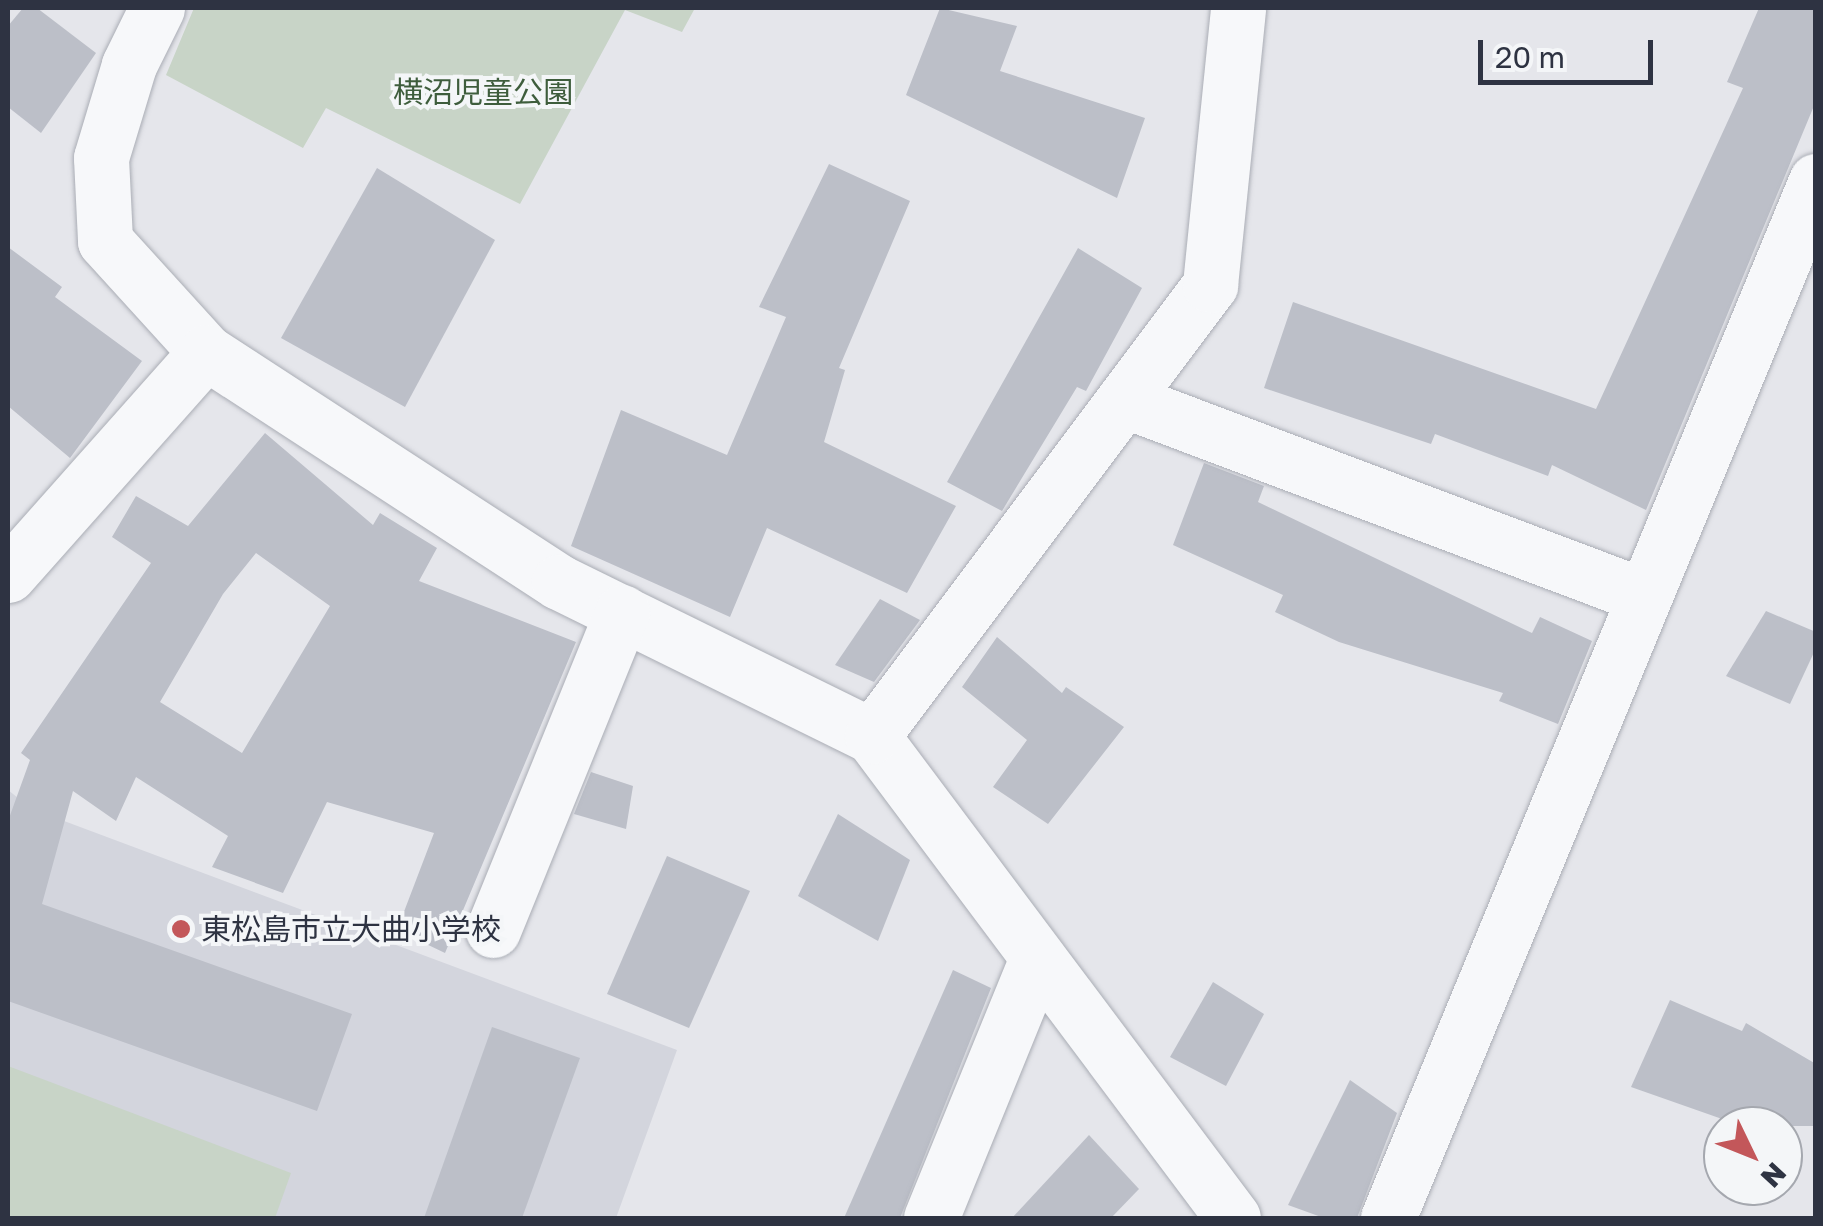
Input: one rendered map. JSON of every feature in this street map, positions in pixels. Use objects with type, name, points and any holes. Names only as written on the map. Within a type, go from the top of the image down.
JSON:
[{"type":"street","points":[[872,736],[1210,285],[1238,8]]},
{"type":"street","points":[[142,13],[101,158],[105,241],[206,352],[559,582],[872,736],[1036,961],[1233,1218]]},
{"type":"street","points":[[1388,1218],[1816,181]]},
{"type":"street","points":[[8,575],[206,352]]},
{"type":"street","points":[[1124,400],[1644,596]]},
{"type":"street","points":[[494,930],[622,612]]},
{"type":"street","points":[[930,1218],[1036,961]]},
{"type":"shaded area","name":"東松島市立大曲小学校","points":[[8,790],[32,809],[677,1050],[616,1218],[8,1218]]},
{"type":"green space","name":"横沼児童公園","points":[[194,8],[695,8],[682,32],[625,10],[520,204],[326,108],[303,148],[166,75]]},
{"type":"green space","points":[[8,1066],[291,1173],[275,1218],[8,1218]]},
{"type":"building","points":[[23,8],[37,8],[96,53],[41,133],[8,107],[8,26]]},
{"type":"building","points":[[940,8],[1017,26],[1000,71],[1145,118],[1117,198],[906,95]]},
{"type":"building","points":[[1759,8],[1816,8],[1816,101],[1646,510],[1552,465],[1548,476],[1435,434],[1431,444],[1264,388],[1293,302],[1596,409],[1743,88],[1727,82]]},
{"type":"building","points":[[829,164],[910,201],[839,368],[845,370],[824,442],[956,506],[907,593],[767,528],[730,617],[571,546],[621,410],[727,455],[786,317],[759,307]]},
{"type":"building","points":[[377,168],[495,240],[405,407],[281,338]]},
{"type":"building","points":[[8,247],[62,287],[55,297],[142,361],[70,458],[8,406]]},
{"type":"building","points":[[1078,248],[1142,288],[1086,391],[1077,387],[1002,511],[947,482]]},
{"type":"building","points":[[265,433],[373,525],[380,513],[437,548],[419,581],[576,642],[445,953],[397,930],[434,833],[327,802],[283,893],[212,867],[228,836],[136,777],[116,821],[73,791],[42,904],[352,1014],[317,1111],[8,1001],[8,821],[30,760],[21,753],[151,563],[112,537],[136,496],[188,526]],"holes":[[[256,553],[330,606],[242,753],[160,702],[223,594]]]},
{"type":"building","points":[[1204,463],[1264,486],[1258,502],[1532,633],[1540,617],[1592,641],[1558,724],[1499,701],[1503,693],[1339,642],[1275,612],[1283,595],[1173,545]]},
{"type":"building","points":[[880,599],[920,620],[874,682],[835,665]]},
{"type":"building","points":[[1766,611],[1816,632],[1816,648],[1790,704],[1726,676]]},
{"type":"building","points":[[997,637],[1062,693],[1066,687],[1124,727],[1048,824],[993,787],[1027,740],[962,687]]},
{"type":"building","points":[[591,772],[633,786],[626,829],[574,814]]},
{"type":"building","points":[[838,814],[910,860],[878,941],[798,896]]},
{"type":"building","points":[[667,856],[750,891],[689,1028],[607,994]]},
{"type":"building","points":[[953,970],[991,988],[900,1218],[844,1218]]},
{"type":"building","points":[[1213,982],[1264,1014],[1226,1086],[1170,1057]]},
{"type":"building","points":[[1670,1000],[1742,1031],[1746,1023],[1816,1064],[1816,1126],[1803,1126],[1803,1106],[1703,1106],[1703,1112],[1631,1087]]},
{"type":"building","points":[[492,1027],[580,1058],[522,1218],[424,1218]]},
{"type":"building","points":[[1350,1080],[1397,1113],[1357,1218],[1324,1218],[1288,1205]]},
{"type":"building","points":[[1089,1135],[1139,1189],[1111,1218],[1012,1218]]},
{"type":"place","name":"東松島市立大曲小学校","points":[[181,929]]}]
